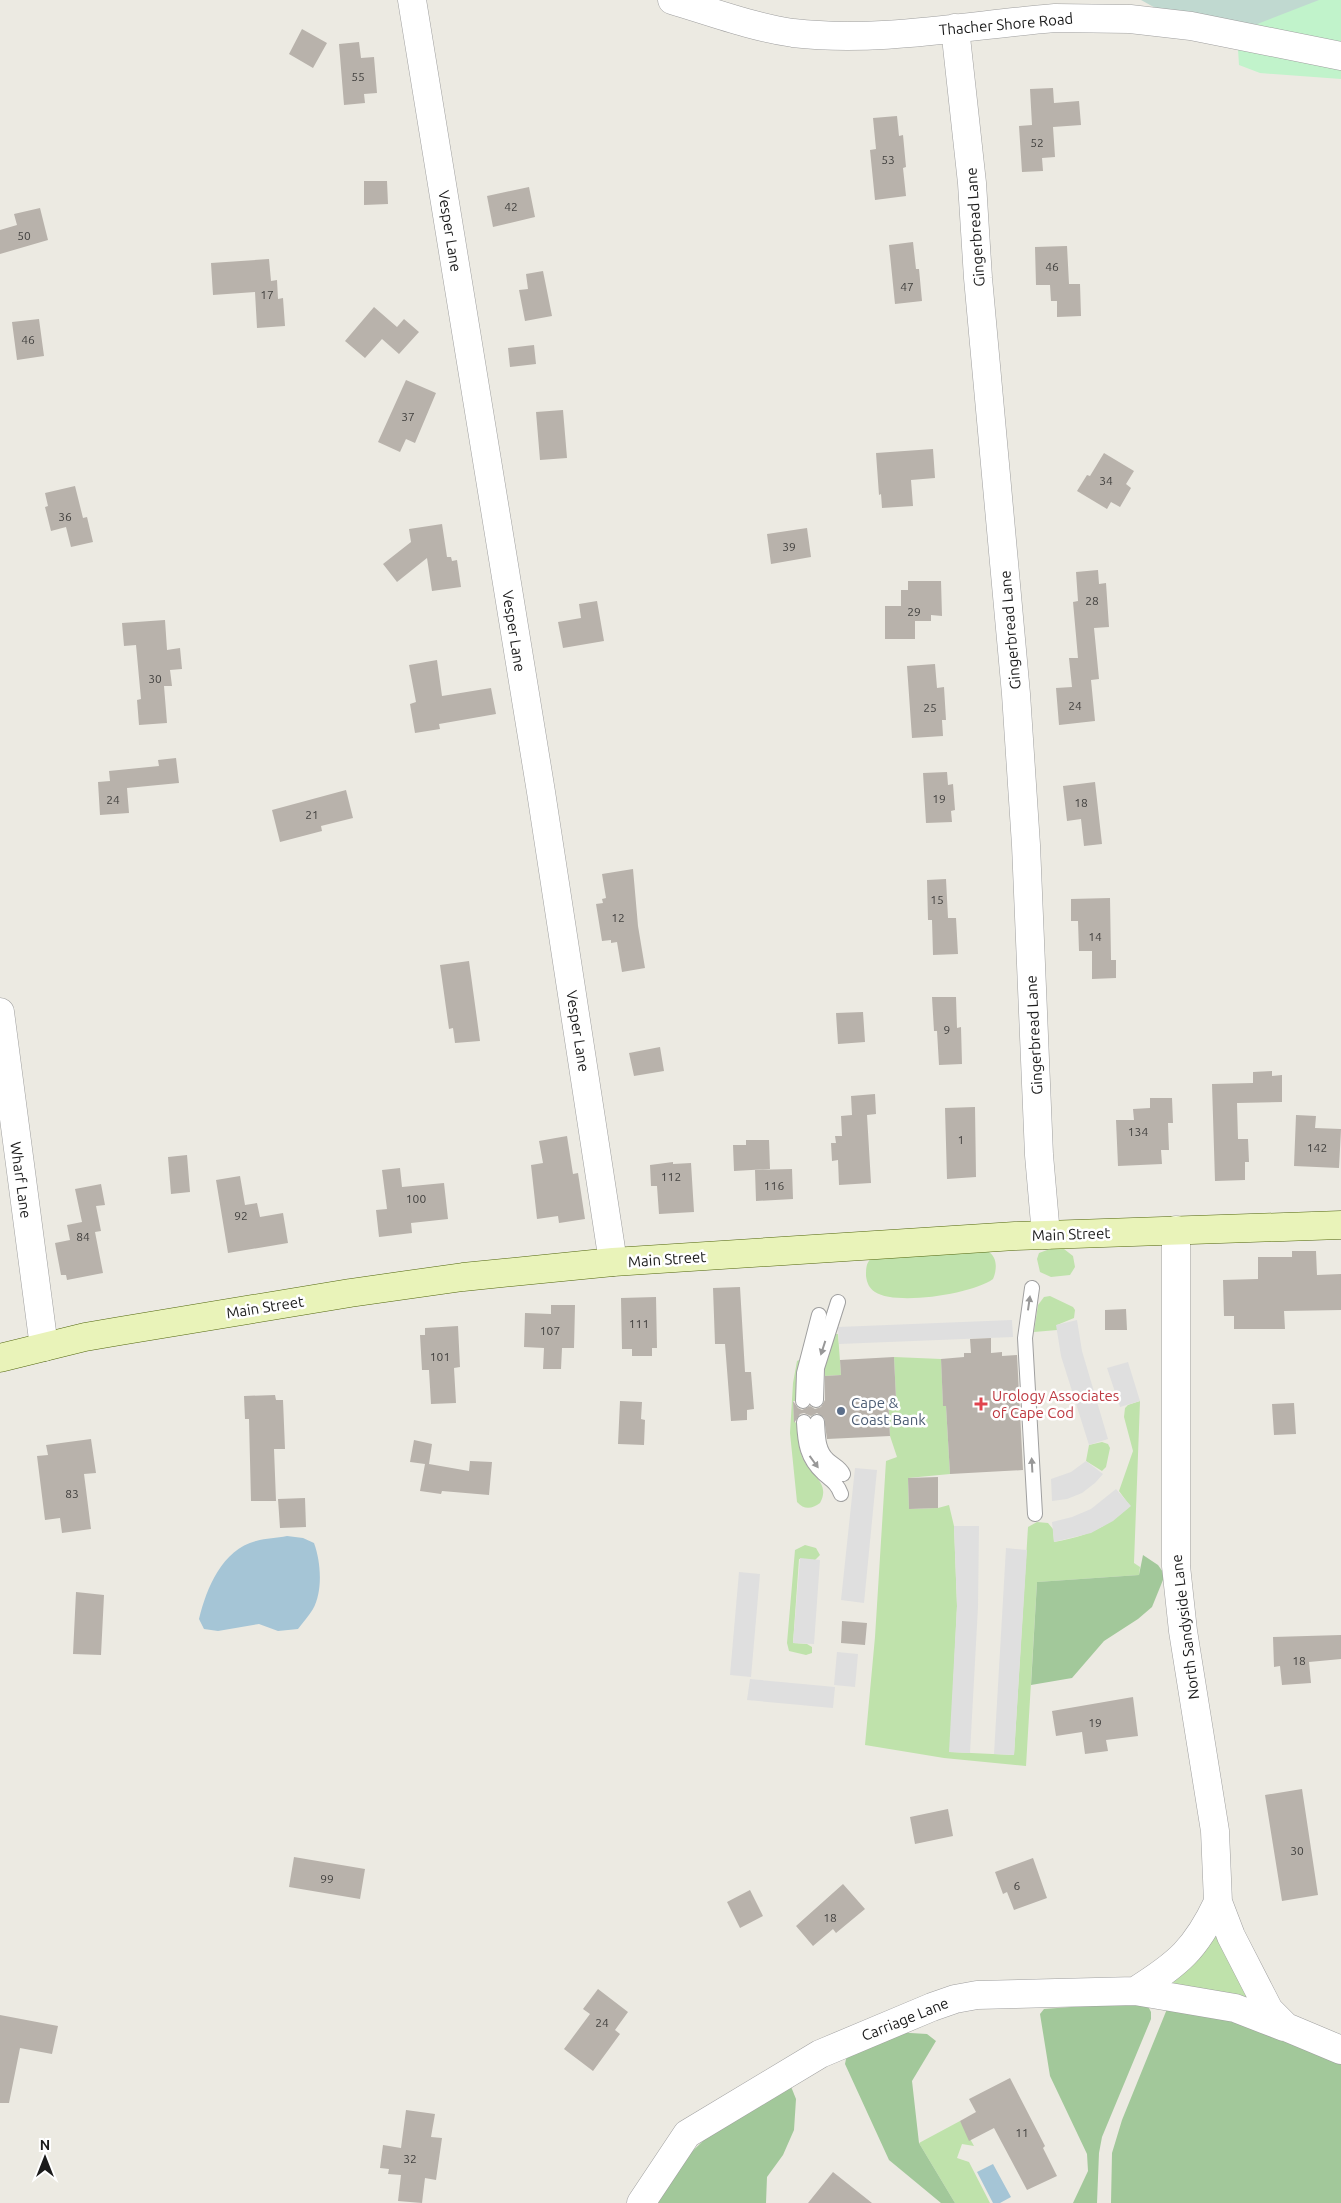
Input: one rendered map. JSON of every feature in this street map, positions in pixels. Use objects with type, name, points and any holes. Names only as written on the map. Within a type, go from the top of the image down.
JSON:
[{"type":"main road","name":"Main Street","points":[[0,1358],[93,1336],[373,1290],[473,1276],[613,1262],[1046,1234],[1341,1225]]},
{"type":"street","name":"Vesper Lane","points":[[412,0],[541,792],[613,1262]]},
{"type":"street","name":"Thacher Shore Road","points":[[672,0],[754,25],[802,34],[848,36],[1055,18],[1130,19],[1190,26],[1341,56]]},
{"type":"street","name":"Gingerbread Lane","points":[[955,28],[972,183],[978,278],[1016,694],[1026,845],[1039,1155],[1046,1234]]},
{"type":"street","name":"Wharf Lane","points":[[0,1012],[44,1347]]},
{"type":"street","name":"North Sandyside Lane","points":[[1176,1230],[1176,1566],[1183,1631],[1214,1831],[1218,1902],[1231,1936],[1269,2010],[1286,2027],[1341,2050]]},
{"type":"street","name":"North Sandyside Lane","points":[[1135,1991],[1172,1967],[1192,1946],[1208,1925],[1218,1902]]},
{"type":"street","name":"Carriage Lane","points":[[641,2203],[687,2134],[820,2054],[955,1999],[977,1995],[1135,1991],[1235,2008],[1286,2027]]},
{"type":"lane","points":[[1032,1288],[1025,1338],[1035,1514]]},
{"type":"lane","points":[[820,1315],[804,1373],[810,1401],[817,1368],[838,1302]]},
{"type":"lane","points":[[840,1494],[835,1482],[818,1468],[807,1452],[810,1422],[821,1452],[843,1474]]},
{"type":"green space","points":[[1319,0],[1341,0],[1341,79],[1260,73],[1239,65],[1237,32]]},
{"type":"green space","points":[[1050,1249],[1064,1249],[1073,1256],[1075,1267],[1070,1275],[1051,1277],[1040,1272],[1037,1259],[1039,1253]]},
{"type":"green space","points":[[987,1251],[991,1253],[996,1264],[993,1279],[969,1289],[934,1296],[899,1298],[875,1292],[867,1281],[867,1266],[872,1258]]},
{"type":"green space","points":[[1050,1296],[1073,1307],[1075,1310],[1074,1318],[1057,1325],[1057,1330],[1034,1332],[1038,1305],[1044,1297]]},
{"type":"green space","points":[[835,1334],[838,1334],[841,1375],[825,1376],[824,1362]]},
{"type":"green space","points":[[894,1357],[941,1359],[943,1405],[946,1406],[950,1474],[908,1478],[909,1509],[938,1508],[949,1505],[954,1526],[957,1606],[950,1752],[1014,1755],[1028,1527],[1037,1522],[1048,1523],[1053,1529],[1054,1542],[1066,1540],[1095,1530],[1130,1506],[1119,1491],[1133,1451],[1124,1417],[1125,1408],[1128,1405],[1140,1401],[1134,1563],[1140,1567],[1139,1575],[1037,1582],[1026,1766],[944,1758],[865,1745],[875,1637],[886,1461],[897,1457],[890,1436],[888,1398],[896,1398]]},
{"type":"green space","points":[[799,1360],[801,1363],[796,1385],[796,1401],[793,1401],[794,1422],[797,1423],[799,1445],[803,1459],[819,1480],[823,1490],[820,1503],[808,1508],[797,1502],[790,1433],[793,1383],[797,1361]]},
{"type":"green space","points":[[1102,1442],[1108,1444],[1110,1448],[1106,1467],[1102,1471],[1086,1461],[1089,1445]]},
{"type":"green space","points":[[805,1545],[816,1548],[820,1555],[815,1560],[799,1559],[793,1643],[807,1644],[812,1647],[812,1653],[806,1655],[789,1651],[787,1643],[795,1550]]},
{"type":"green space","points":[[1143,1555],[1158,1565],[1165,1575],[1152,1607],[1138,1619],[1104,1641],[1072,1678],[1031,1685],[1037,1582],[1139,1575]]},
{"type":"green space","points":[[1219,1933],[1248,1994],[1243,2000],[1174,1986],[1173,1982],[1209,1939]]},
{"type":"green space","points":[[1138,2002],[1148,2006],[1151,2012],[1151,2019],[1102,2137],[1099,2153],[1097,2203],[1073,2203],[1088,2171],[1087,2154],[1050,2076],[1040,2014],[1044,2009]]},
{"type":"green space","points":[[1167,2009],[1239,2021],[1341,2064],[1341,2203],[1111,2203],[1112,2153],[1122,2120]]},
{"type":"green space","points":[[894,2032],[927,2034],[936,2041],[912,2081],[919,2143],[955,2203],[941,2203],[889,2160],[845,2064],[850,2054]]},
{"type":"green space","points":[[790,2084],[796,2099],[794,2130],[783,2155],[767,2177],[766,2203],[651,2203],[673,2170],[705,2139]]},
{"type":"green space","points":[[960,2121],[974,2146],[962,2144],[957,2158],[969,2162],[990,2203],[955,2203],[919,2143]]},
{"type":"shaded area","points":[[1141,0],[1341,0],[1341,45],[1206,36]]},
{"type":"shaded area","points":[[1012,1320],[1013,1337],[839,1344],[838,1327]]},
{"type":"shaded area","points":[[1077,1320],[1082,1351],[1108,1439],[1089,1445],[1061,1356],[1056,1325]]},
{"type":"shaded area","points":[[1128,1362],[1140,1401],[1120,1407],[1107,1368]]},
{"type":"shaded area","points":[[1086,1461],[1103,1474],[1082,1493],[1067,1499],[1052,1501],[1051,1479],[1071,1472]]},
{"type":"shaded area","points":[[855,1468],[877,1470],[864,1603],[841,1600]]},
{"type":"shaded area","points":[[1116,1489],[1131,1506],[1113,1521],[1091,1533],[1054,1542],[1052,1522],[1072,1517],[1091,1509]]},
{"type":"shaded area","points":[[954,1526],[979,1526],[978,1607],[970,1753],[949,1752],[957,1606]]},
{"type":"shaded area","points":[[287,1536],[303,1538],[314,1543],[319,1567],[320,1585],[316,1602],[298,1629],[278,1631],[259,1624],[218,1631],[204,1629],[199,1619],[202,1607],[218,1571],[225,1561],[244,1546],[260,1540]]},
{"type":"shaded area","points":[[1006,1548],[1027,1550],[1014,1755],[994,1754]]},
{"type":"shaded area","points":[[800,1558],[820,1560],[814,1644],[793,1643]]},
{"type":"shaded area","points":[[739,1572],[760,1574],[751,1677],[730,1675]]},
{"type":"shaded area","points":[[837,1652],[858,1654],[855,1687],[834,1685]]},
{"type":"shaded area","points":[[750,1679],[835,1687],[833,1708],[747,1700]]},
{"type":"shaded area","points":[[993,2164],[1011,2197],[1000,2203],[993,2203],[977,2172]]},
{"type":"building","points":[[302,29],[327,43],[313,68],[289,54]]},
{"type":"building","points":[[359,42],[361,58],[374,57],[377,93],[364,94],[365,103],[344,105],[339,44]]},
{"type":"building","points":[[1053,88],[1054,103],[1079,101],[1081,125],[1053,127],[1055,157],[1042,158],[1043,171],[1022,172],[1019,126],[1032,125],[1030,89]]},
{"type":"building","points":[[897,116],[899,136],[903,135],[906,167],[903,168],[906,196],[875,200],[870,150],[876,149],[873,118]]},
{"type":"building","points":[[364,181],[387,181],[388,204],[364,205]]},
{"type":"building","points":[[529,187],[535,217],[493,227],[487,196]]},
{"type":"building","points":[[40,208],[48,240],[0,254],[0,230],[17,225],[14,214]]},
{"type":"building","points":[[913,242],[916,269],[919,269],[922,301],[895,304],[889,245]]},
{"type":"building","points":[[1067,246],[1069,284],[1080,284],[1081,316],[1057,317],[1057,301],[1051,301],[1050,285],[1036,285],[1035,247]]},
{"type":"building","points":[[269,259],[271,281],[277,280],[278,299],[283,298],[285,326],[257,328],[255,292],[213,295],[211,263]]},
{"type":"building","points":[[543,271],[552,316],[525,321],[519,290],[528,289],[526,274]]},
{"type":"building","points":[[374,307],[397,327],[404,319],[419,332],[399,354],[382,339],[365,358],[345,341]]},
{"type":"building","points":[[39,319],[44,356],[17,360],[12,322]]},
{"type":"building","points":[[534,345],[536,364],[510,367],[508,348]]},
{"type":"building","points":[[406,380],[436,393],[415,443],[406,439],[400,452],[378,442]]},
{"type":"building","points":[[563,410],[567,458],[540,460],[536,412]]},
{"type":"building","points":[[933,449],[935,478],[911,480],[913,506],[882,508],[881,494],[879,495],[876,453]]},
{"type":"building","points":[[1104,453],[1134,471],[1126,484],[1131,488],[1120,507],[1111,502],[1107,509],[1077,491],[1087,475],[1090,476]]},
{"type":"building","points":[[75,486],[83,518],[87,517],[93,542],[71,547],[66,527],[51,531],[45,507],[48,506],[45,493]]},
{"type":"building","points":[[442,524],[447,557],[451,557],[452,561],[457,560],[461,587],[432,591],[427,558],[397,582],[383,564],[411,542],[409,529]]},
{"type":"building","points":[[807,528],[811,557],[771,564],[767,534]]},
{"type":"building","points":[[1098,570],[1099,584],[1106,583],[1109,627],[1094,628],[1099,679],[1091,680],[1095,721],[1059,725],[1056,688],[1072,687],[1069,658],[1078,658],[1073,602],[1078,601],[1076,572]]},
{"type":"building","points":[[908,581],[941,581],[942,616],[931,615],[931,621],[915,621],[915,639],[885,639],[885,606],[901,606],[901,590],[908,590]]},
{"type":"building","points":[[597,601],[604,641],[563,648],[558,622],[581,618],[579,604]]},
{"type":"building","points":[[165,620],[167,650],[180,648],[182,669],[170,670],[172,686],[164,686],[167,723],[139,725],[137,700],[141,699],[136,645],[124,646],[122,623]]},
{"type":"building","points":[[437,660],[442,696],[491,688],[496,714],[439,724],[440,729],[415,733],[410,704],[416,702],[409,665]]},
{"type":"building","points":[[935,664],[937,688],[944,687],[946,720],[942,720],[943,736],[912,738],[907,666]]},
{"type":"building","points":[[176,758],[179,783],[127,788],[129,813],[100,815],[98,782],[110,781],[109,771],[159,766],[158,760]]},
{"type":"building","points":[[947,772],[948,785],[953,784],[955,810],[951,811],[952,822],[926,823],[923,773]]},
{"type":"building","points":[[1095,782],[1102,844],[1084,846],[1081,819],[1067,821],[1063,786]]},
{"type":"building","points":[[346,790],[353,818],[321,826],[322,831],[280,842],[272,810]]},
{"type":"building","points":[[633,869],[638,926],[645,968],[622,972],[617,942],[611,943],[611,940],[602,941],[596,904],[603,903],[602,899],[606,898],[602,874]]},
{"type":"building","points":[[946,879],[948,918],[956,918],[958,954],[933,955],[932,920],[928,920],[927,880]]},
{"type":"building","points":[[1110,898],[1111,960],[1116,960],[1116,978],[1092,979],[1092,951],[1079,951],[1078,921],[1071,921],[1071,899]]},
{"type":"building","points":[[469,961],[480,1041],[455,1043],[453,1028],[449,1029],[440,965]]},
{"type":"building","points":[[932,997],[956,997],[957,1028],[961,1027],[962,1064],[939,1065]]},
{"type":"building","points":[[863,1012],[865,1042],[838,1044],[836,1013]]},
{"type":"building","points":[[660,1047],[664,1071],[634,1076],[629,1053]]},
{"type":"building","points":[[1272,1071],[1272,1076],[1282,1075],[1282,1102],[1237,1103],[1238,1139],[1248,1139],[1249,1162],[1245,1162],[1245,1180],[1215,1181],[1212,1084],[1253,1083],[1253,1072]]},
{"type":"building","points":[[875,1094],[876,1114],[867,1115],[871,1183],[839,1185],[838,1160],[832,1161],[831,1143],[836,1143],[835,1136],[842,1136],[841,1116],[852,1115],[851,1096]]},
{"type":"building","points":[[1150,1098],[1172,1098],[1173,1123],[1168,1123],[1169,1150],[1161,1150],[1162,1164],[1118,1166],[1116,1120],[1134,1120],[1133,1109],[1150,1108]]},
{"type":"building","points":[[975,1107],[976,1177],[947,1179],[945,1108]]},
{"type":"building","points":[[1296,1115],[1316,1116],[1315,1128],[1341,1129],[1339,1168],[1294,1166]]},
{"type":"building","points":[[567,1136],[573,1174],[578,1173],[585,1219],[559,1223],[558,1216],[537,1219],[531,1165],[543,1163],[539,1141]]},
{"type":"building","points":[[746,1140],[769,1140],[770,1169],[734,1171],[733,1145],[746,1145]]},
{"type":"building","points":[[187,1155],[190,1192],[171,1194],[168,1157]]},
{"type":"building","points":[[673,1162],[673,1164],[691,1163],[694,1212],[659,1214],[657,1186],[651,1186],[650,1165]]},
{"type":"building","points":[[400,1168],[402,1187],[444,1183],[448,1219],[411,1223],[412,1233],[379,1237],[376,1210],[387,1209],[382,1170]]},
{"type":"building","points":[[792,1169],[793,1199],[756,1201],[755,1170]]},
{"type":"building","points":[[240,1176],[245,1205],[257,1203],[260,1217],[283,1213],[288,1243],[228,1253],[216,1180]]},
{"type":"building","points":[[101,1184],[105,1205],[96,1206],[101,1231],[95,1232],[103,1273],[67,1280],[66,1275],[61,1275],[55,1243],[70,1240],[67,1225],[82,1222],[75,1189]]},
{"type":"building","points":[[1292,1251],[1316,1251],[1317,1275],[1341,1274],[1341,1310],[1284,1311],[1285,1329],[1234,1329],[1234,1316],[1224,1316],[1223,1280],[1258,1279],[1258,1257],[1292,1257]]},
{"type":"building","points":[[740,1287],[745,1372],[751,1372],[754,1409],[747,1410],[747,1420],[731,1421],[725,1344],[715,1344],[713,1288]]},
{"type":"building","points":[[656,1297],[657,1348],[652,1348],[652,1356],[632,1356],[632,1349],[622,1349],[621,1298]]},
{"type":"building","points":[[551,1305],[575,1305],[574,1348],[562,1348],[561,1369],[543,1369],[544,1348],[524,1347],[525,1313],[551,1314]]},
{"type":"building","points":[[1126,1309],[1127,1330],[1105,1330],[1105,1310]]},
{"type":"building","points":[[458,1326],[460,1367],[454,1368],[456,1403],[431,1404],[429,1370],[422,1370],[420,1335],[425,1335],[425,1328]]},
{"type":"building","name":"Urology Associates of Cape Cod","points":[[991,1338],[991,1353],[1002,1352],[1002,1356],[1017,1355],[1023,1470],[950,1474],[946,1406],[943,1406],[941,1359],[964,1357],[964,1353],[971,1353],[970,1339]]},
{"type":"building","name":"Cape & Coast Bank","points":[[894,1357],[896,1398],[888,1398],[890,1436],[827,1439],[824,1418],[817,1413],[811,1416],[804,1413],[800,1414],[794,1423],[793,1401],[802,1410],[810,1406],[815,1409],[821,1407],[825,1400],[825,1376],[841,1375],[840,1360]]},
{"type":"building","points":[[275,1395],[276,1400],[283,1400],[285,1449],[274,1449],[276,1501],[251,1501],[249,1419],[245,1419],[244,1396]]},
{"type":"building","points":[[620,1401],[642,1402],[641,1419],[645,1420],[644,1445],[618,1444]]},
{"type":"building","points":[[1294,1403],[1296,1434],[1274,1435],[1272,1404]]},
{"type":"building","points":[[91,1439],[96,1473],[84,1474],[91,1529],[62,1533],[60,1518],[45,1520],[37,1456],[48,1455],[46,1445]]},
{"type":"building","points":[[414,1440],[432,1444],[429,1464],[469,1471],[470,1461],[492,1462],[489,1495],[442,1491],[441,1494],[420,1491],[425,1464],[410,1462]]},
{"type":"building","points":[[938,1477],[938,1508],[909,1509],[908,1478]]},
{"type":"building","points":[[305,1498],[306,1527],[280,1528],[278,1499]]},
{"type":"building","points":[[76,1592],[104,1595],[101,1655],[73,1654]]},
{"type":"building","points":[[842,1621],[867,1623],[865,1645],[841,1643]]},
{"type":"building","points":[[1341,1635],[1341,1659],[1309,1662],[1311,1683],[1282,1685],[1280,1666],[1274,1667],[1273,1637]]},
{"type":"building","points":[[1133,1697],[1138,1736],[1106,1740],[1108,1751],[1085,1754],[1082,1732],[1056,1736],[1052,1711]]},
{"type":"building","points":[[1302,1789],[1318,1895],[1282,1901],[1265,1795]]},
{"type":"building","points":[[948,1809],[953,1836],[915,1844],[910,1817]]},
{"type":"building","points":[[294,1857],[365,1869],[360,1899],[289,1887]]},
{"type":"building","points":[[1033,1858],[1047,1898],[1014,1910],[1007,1892],[1003,1894],[995,1872]]},
{"type":"building","points":[[843,1884],[865,1909],[836,1933],[833,1929],[813,1946],[796,1926]]},
{"type":"building","points":[[750,1890],[763,1916],[740,1928],[727,1902]]},
{"type":"building","points":[[598,1989],[628,2012],[615,2030],[620,2034],[593,2071],[564,2049],[590,2014],[583,2009]]},
{"type":"building","points":[[0,2015],[58,2026],[52,2054],[20,2048],[9,2103],[0,2103]]},
{"type":"building","points":[[1010,2078],[1045,2146],[1043,2148],[1057,2176],[1027,2190],[994,2128],[969,2141],[960,2121],[976,2112],[969,2099]]},
{"type":"building","points":[[406,2110],[435,2114],[431,2137],[442,2138],[436,2180],[425,2178],[422,2203],[398,2201],[401,2175],[388,2174],[389,2169],[380,2168],[383,2145],[401,2148]]},
{"type":"building","points":[[833,2172],[872,2203],[808,2203]]},
{"type":"place","name":"Urology Associates of Cape Cod","points":[[981,1404]]},
{"type":"place","name":"Cape & Coast Bank","points":[[841,1411]]}]
